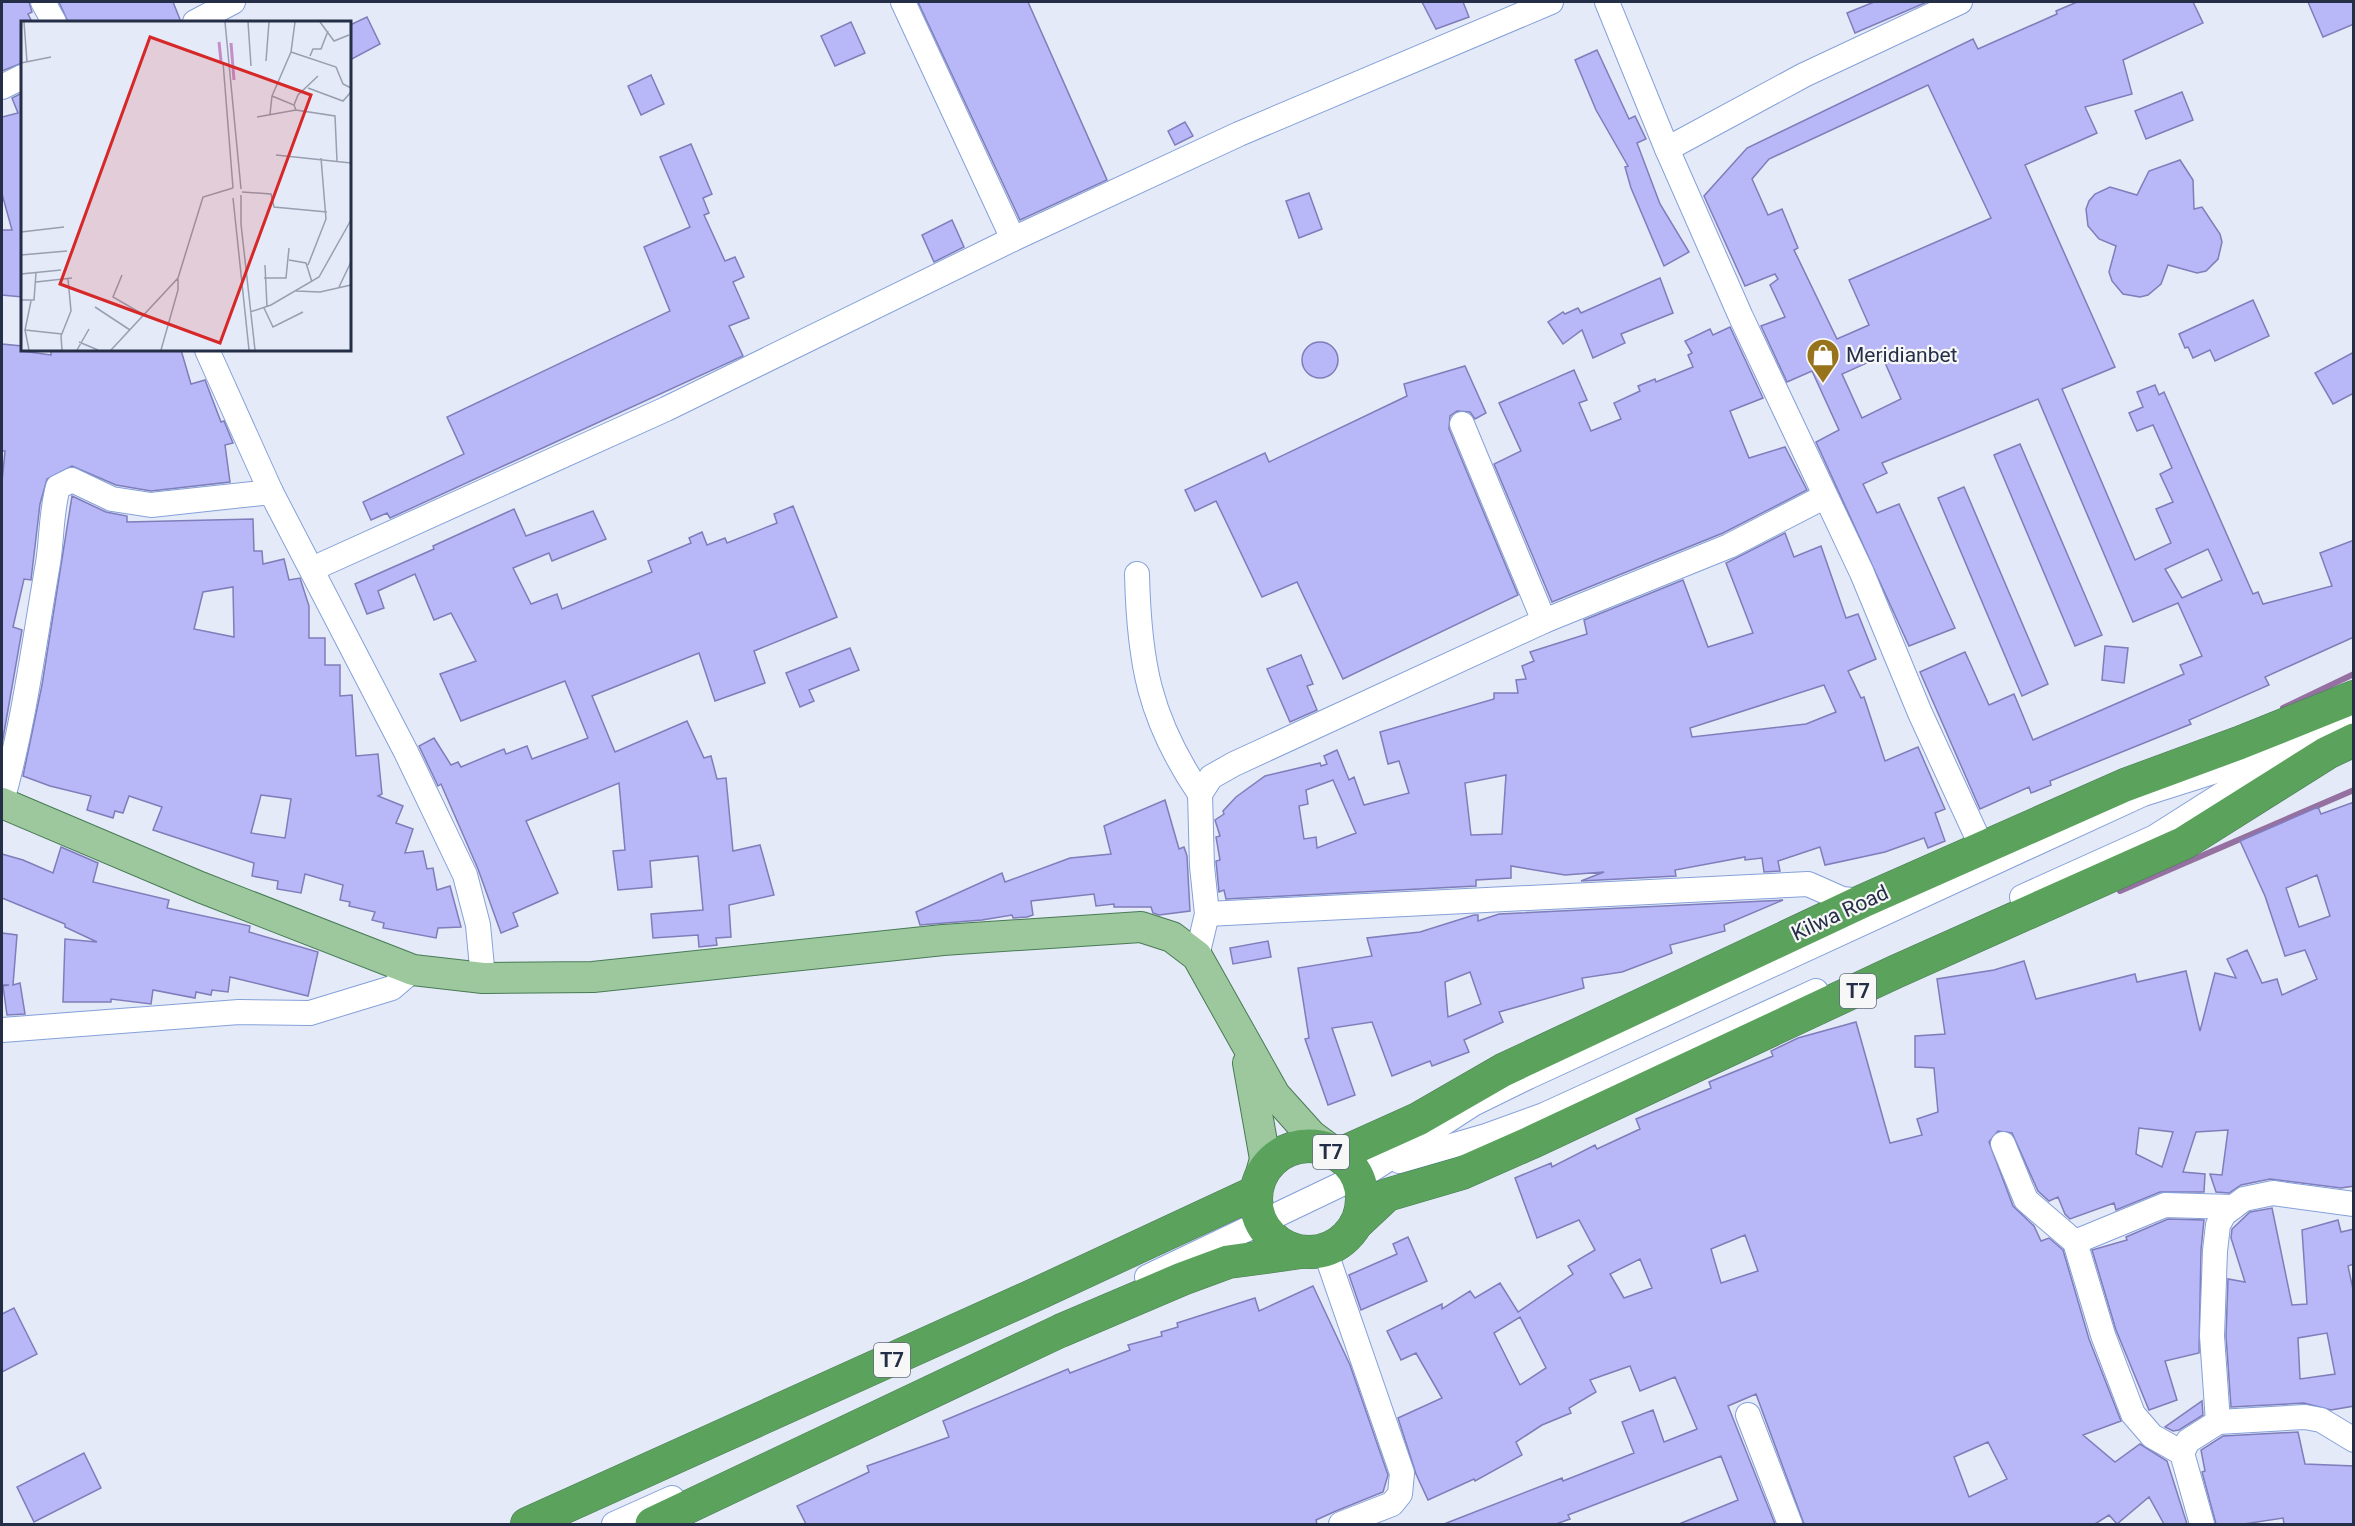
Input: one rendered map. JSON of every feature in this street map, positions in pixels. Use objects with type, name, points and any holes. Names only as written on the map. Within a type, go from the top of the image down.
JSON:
[{"type":"highway","name":"Kilwa Road","points":[[1356,1167],[1418,1119],[1503,1070],[1863,901],[2125,785],[2354,697]]},
{"type":"highway","name":"T7","points":[[652,1524],[1060,1331],[1182,1279],[1228,1262],[1301,1252],[1318,1252],[1344,1235],[1387,1195],[1462,1173],[1510,1152],[1895,972],[2184,843],[2327,753],[2354,740]]},
{"type":"highway","name":"T7","points":[[526,1524],[1041,1292],[1256,1192],[1261,1175],[1275,1158],[1295,1147],[1317,1146],[1356,1167],[1362,1206],[1344,1235]]},
{"type":"highway","points":[[1256,1192],[1257,1213],[1262,1224],[1274,1239],[1286,1247],[1301,1252]]},
{"type":"main road","points":[[2,802],[200,888],[412,970],[483,978],[593,977],[943,940],[1141,927],[1172,937],[1197,956],[1209,974],[1244,1044],[1275,1095],[1311,1135],[1356,1167]]},
{"type":"main road","points":[[1244,1044],[1265,1159],[1256,1192]]},
{"type":"street","points":[[43,2],[53,21]]},
{"type":"street","points":[[197,21],[233,2]]},
{"type":"street","points":[[903,2],[1013,239]]},
{"type":"street","points":[[312,569],[666,410],[1013,239],[1304,105],[1551,2]]},
{"type":"street","points":[[1607,2],[1667,149],[1824,497],[1882,618],[1920,713],[1979,841],[1980,851]]},
{"type":"street","points":[[1667,149],[1804,75],[1960,2]]},
{"type":"street","points":[[2,87],[21,77]]},
{"type":"street","points":[[207,351],[271,492],[465,874],[478,925],[483,978]]},
{"type":"street","points":[[1462,424],[1544,621]]},
{"type":"street","points":[[2,802],[18,745],[48,559],[53,504],[58,487],[72,480],[112,499],[151,505],[271,492]]},
{"type":"street","points":[[1200,794],[1211,777],[1234,764],[1544,621],[1729,546],[1824,497]]},
{"type":"street","points":[[1137,573],[1138,622],[1143,667],[1161,723],[1178,762],[1200,794],[1202,866],[1207,914],[1197,956]]},
{"type":"street","points":[[614,1524],[1262,1224],[1356,1167],[1528,1077],[2143,794],[2301,744],[2354,720]]},
{"type":"street","points":[[1356,1167],[1486,1136],[1544,1115],[2155,837],[2301,744]]},
{"type":"street","points":[[1207,914],[1808,884],[1842,899],[1863,901]]},
{"type":"street","points":[[2,1030],[239,1012],[310,1013],[392,988],[412,970]]},
{"type":"street","points":[[2003,1144],[2026,1200],[2075,1242],[2103,1335],[2133,1414],[2152,1436],[2182,1453]]},
{"type":"street","points":[[2218,1422],[2212,1336],[2218,1225],[2233,1207],[2244,1199],[2273,1193],[2354,1204]]},
{"type":"street","points":[[2075,1242],[2165,1205],[2233,1207]]},
{"type":"street","points":[[1341,1524],[1392,1504],[1400,1494],[1402,1473],[1327,1256],[1344,1235]]},
{"type":"street","points":[[1748,1415],[1790,1524]]},
{"type":"street","points":[[2202,1524],[2182,1453],[2188,1441],[2218,1422],[2305,1417],[2321,1420],[2354,1440]]},
{"type":"building","points":[[2,2],[29,2],[32,12],[28,14],[32,21],[21,21],[21,63],[2,71]]},
{"type":"building","points":[[59,2],[173,2],[181,21],[68,21]]},
{"type":"building","points":[[918,2],[1028,2],[1107,180],[1020,220]]},
{"type":"building","points":[[1422,2],[1463,2],[1469,17],[1436,29]]},
{"type":"building","points":[[1874,2],[1927,2],[1855,33],[1847,13]]},
{"type":"building","points":[[2077,2],[2193,2],[2203,23],[2123,60],[2132,94],[2085,107],[2097,133],[2025,165],[2115,367],[2062,389],[2135,560],[2171,543],[2156,509],[2173,502],[2160,474],[2172,468],[2153,425],[2137,431],[2129,413],[2143,407],[2137,392],[2155,385],[2159,395],[2164,392],[2253,594],[2258,592],[2263,604],[2332,586],[2320,553],[2354,540],[2354,637],[2265,677],[2269,685],[2189,720],[2191,724],[2050,781],[2051,785],[2031,793],[2029,787],[1980,809],[1920,672],[1965,652],[1989,705],[2014,694],[2033,740],[2184,674],[2180,665],[2202,656],[2178,603],[2133,622],[2038,399],[1882,463],[1887,473],[1863,484],[1877,513],[1899,504],[1955,628],[1909,646],[1816,442],[1839,430],[1812,371],[1787,382],[1761,326],[1785,317],[1770,285],[1778,279],[1775,274],[1745,286],[1704,196],[1747,148],[1973,39],[1978,49],[2057,14],[2056,11]],"holes":[[[1928,85],[1991,218],[1849,280],[1869,325],[1837,339],[1794,250],[1798,248],[1782,209],[1768,215],[1752,179],[1769,159]],[[1882,356],[1901,399],[1862,418],[1842,374]],[[2208,549],[2222,580],[2182,598],[2165,569]]]},
{"type":"building","points":[[2308,2],[2354,2],[2354,24],[2323,37]]},
{"type":"building","points":[[367,17],[380,44],[351,59],[351,25]]},
{"type":"building","points":[[851,22],[865,53],[835,66],[821,36]]},
{"type":"building","points":[[1597,50],[1629,119],[1635,116],[1646,139],[1637,143],[1660,204],[1689,252],[1664,266],[1631,188],[1625,167],[1628,166],[1596,110],[1575,60]]},
{"type":"building","points":[[651,75],[664,104],[641,115],[628,86]]},
{"type":"building","points":[[2182,92],[2193,120],[2146,139],[2135,111]]},
{"type":"building","points":[[21,94],[21,297],[2,295],[2,230],[12,230],[2,194],[2,117],[18,113],[12,98]]},
{"type":"building","points":[[1185,122],[1193,136],[1175,145],[1168,131]]},
{"type":"building","points":[[691,144],[712,194],[703,198],[709,213],[704,215],[725,261],[735,257],[744,277],[733,282],[749,318],[729,326],[743,356],[390,518],[387,513],[371,520],[363,502],[464,454],[447,417],[670,311],[644,247],[690,227],[660,157]]},
{"type":"building","points":[[2180,160],[2193,180],[2194,209],[2202,207],[2220,234],[2222,242],[2218,259],[2206,271],[2197,273],[2168,265],[2161,284],[2148,295],[2140,297],[2123,294],[2112,281],[2109,272],[2116,246],[2099,239],[2088,226],[2086,209],[2089,201],[2095,194],[2110,187],[2137,195],[2149,171]]},
{"type":"building","points":[[1309,193],[1322,229],[1299,238],[1286,201]]},
{"type":"building","points":[[952,220],[964,247],[934,262],[922,235]]},
{"type":"building","points":[[1660,278],[1673,313],[1621,334],[1625,343],[1593,358],[1582,330],[1563,344],[1548,322],[1563,312],[1565,314],[1578,308],[1581,313]]},
{"type":"building","points":[[2253,300],[2269,336],[2215,361],[2210,350],[2193,358],[2188,347],[2185,348],[2179,334]]},
{"type":"building","points":[[1730,327],[1763,398],[1730,411],[1749,458],[1785,447],[1807,490],[1723,533],[1552,602],[1494,464],[1521,451],[1499,403],[1574,370],[1587,400],[1579,403],[1591,431],[1621,419],[1614,403],[1640,391],[1638,386],[1655,379],[1656,382],[1693,367],[1688,355],[1692,353],[1685,341],[1710,329],[1713,335]]},
{"type":"building","points":[[1320,342],[1333,347],[1338,360],[1333,373],[1320,378],[1307,373],[1302,360],[1307,347]]},
{"type":"building","points":[[2,344],[21,346],[21,351],[51,355],[51,351],[181,351],[191,384],[205,380],[221,422],[224,421],[233,443],[225,445],[230,482],[151,491],[116,485],[72,466],[47,479],[40,504],[31,580],[24,579],[13,627],[22,630],[2,744],[2,482],[5,451],[2,451]]},
{"type":"building","points":[[2354,352],[2354,393],[2333,404],[2315,373]]},
{"type":"building","points":[[1465,366],[1486,413],[1475,419],[1470,412],[1457,411],[1450,416],[1449,429],[1518,595],[1343,679],[1297,582],[1262,597],[1216,501],[1195,511],[1185,490],[1265,453],[1269,462],[1407,396],[1404,384]]},
{"type":"building","points":[[2020,444],[2102,635],[2075,646],[1994,455]]},
{"type":"building","points":[[1964,487],[2048,684],[2022,696],[1938,498]]},
{"type":"building","points":[[72,496],[106,512],[127,516],[127,522],[253,519],[254,551],[262,551],[263,564],[284,559],[289,580],[300,578],[309,606],[309,638],[325,638],[325,665],[340,665],[340,696],[352,695],[356,756],[378,754],[382,794],[378,796],[403,806],[396,823],[413,829],[405,853],[423,851],[427,869],[433,868],[437,890],[450,886],[461,927],[438,928],[436,938],[383,928],[384,923],[372,920],[375,912],[349,906],[350,902],[340,900],[343,885],[305,874],[301,893],[277,889],[278,881],[252,876],[254,863],[153,830],[162,807],[129,796],[123,813],[115,811],[113,818],[87,810],[91,796],[50,786],[23,776],[42,685]],"holes":[[[233,587],[234,637],[194,629],[203,592]],[[261,795],[291,799],[285,838],[251,833]]]},
{"type":"building","points":[[793,506],[837,617],[754,651],[765,683],[715,701],[699,653],[592,696],[615,752],[687,721],[704,758],[711,756],[717,779],[726,778],[733,851],[760,845],[774,895],[729,905],[731,937],[716,938],[717,945],[699,947],[698,935],[653,938],[651,914],[703,910],[698,856],[650,861],[652,887],[618,890],[613,851],[625,850],[619,783],[526,821],[558,893],[513,913],[518,926],[501,933],[478,869],[441,784],[438,786],[419,746],[434,738],[451,765],[458,762],[461,767],[504,749],[506,754],[527,746],[532,759],[588,738],[565,681],[461,721],[440,674],[476,661],[451,613],[434,620],[415,574],[378,591],[384,608],[367,614],[355,584],[434,549],[433,546],[514,509],[526,536],[593,511],[606,539],[552,561],[549,553],[513,568],[531,604],[557,594],[562,609],[652,572],[648,561],[691,543],[689,538],[702,532],[707,545],[725,538],[727,543],[777,523],[774,514]]},
{"type":"building","points":[[1785,533],[1794,557],[1821,546],[1846,618],[1858,614],[1876,659],[1848,671],[1861,698],[1864,697],[1885,761],[1918,747],[1945,809],[1935,813],[1945,841],[1928,848],[1924,838],[1885,852],[1825,865],[1820,847],[1778,861],[1780,871],[1764,872],[1762,858],[1745,860],[1745,857],[1675,870],[1676,876],[1581,881],[1604,872],[1565,875],[1511,866],[1511,878],[1476,880],[1476,886],[1226,899],[1224,890],[1219,892],[1216,861],[1220,860],[1216,837],[1220,836],[1215,820],[1224,814],[1223,811],[1236,797],[1265,776],[1320,763],[1321,766],[1327,764],[1324,756],[1337,750],[1349,780],[1354,777],[1364,805],[1409,793],[1399,761],[1388,764],[1380,732],[1494,699],[1494,693],[1518,693],[1516,680],[1526,679],[1522,666],[1534,661],[1530,652],[1587,634],[1584,620],[1683,580],[1708,647],[1753,633],[1726,563]],"holes":[[[1824,685],[1836,712],[1806,724],[1692,737],[1690,728]],[[1506,775],[1502,834],[1471,835],[1465,783]],[[1333,780],[1356,833],[1317,848],[1316,837],[1304,839],[1299,806],[1308,804],[1306,790]]]},
{"type":"building","points":[[2105,646],[2128,648],[2124,683],[2102,680]]},
{"type":"building","points":[[850,648],[859,670],[809,690],[814,701],[800,707],[786,673]]},
{"type":"building","points":[[1301,655],[1313,684],[1307,686],[1317,710],[1290,722],[1267,669]]},
{"type":"building","points":[[1165,800],[1179,849],[1184,847],[1187,856],[1190,911],[1159,915],[1153,913],[1151,907],[1114,907],[1114,904],[1096,906],[1094,894],[1031,901],[1033,915],[1027,917],[1013,918],[1012,915],[920,925],[916,912],[1002,873],[1005,882],[1070,858],[1111,854],[1104,826]]},
{"type":"building","points":[[2354,802],[2354,1186],[2341,1188],[2270,1179],[2241,1185],[2229,1193],[2216,1192],[2210,1174],[2222,1175],[2228,1130],[2196,1132],[2183,1172],[2205,1174],[2204,1192],[2160,1192],[2116,1210],[2114,1203],[2070,1219],[2065,1214],[2058,1197],[2049,1201],[2038,1191],[2012,1133],[1998,1131],[1989,1142],[2013,1206],[2034,1226],[2041,1241],[2049,1238],[2063,1250],[2089,1339],[2121,1421],[2083,1435],[2115,1462],[2140,1444],[2167,1461],[2187,1524],[2164,1524],[2149,1497],[2117,1524],[2109,1515],[2095,1524],[1804,1524],[1756,1394],[1728,1406],[1775,1524],[1679,1524],[1738,1500],[1721,1456],[1568,1515],[1570,1519],[1556,1524],[1444,1524],[1634,1453],[1622,1422],[1653,1410],[1664,1442],[1697,1429],[1675,1377],[1640,1391],[1630,1366],[1590,1380],[1596,1392],[1569,1408],[1571,1413],[1542,1425],[1516,1442],[1522,1455],[1475,1481],[1474,1479],[1428,1500],[1416,1474],[1398,1418],[1442,1398],[1416,1353],[1401,1360],[1387,1331],[1442,1304],[1442,1309],[1470,1291],[1475,1298],[1500,1283],[1518,1312],[1573,1274],[1568,1266],[1595,1250],[1579,1220],[1537,1238],[1515,1178],[1551,1163],[1552,1167],[1595,1145],[1597,1149],[1640,1129],[1636,1119],[1711,1088],[1709,1082],[1773,1056],[1771,1051],[1798,1038],[1856,1022],[1890,1143],[1922,1135],[1917,1119],[1938,1112],[1934,1068],[1915,1067],[1915,1036],[1945,1034],[1937,979],[1994,970],[2024,961],[2036,999],[2135,974],[2137,982],[2186,971],[2200,1031],[2215,973],[2236,978],[2227,959],[2247,950],[2262,983],[2277,979],[2282,995],[2317,979],[2305,950],[2285,956],[2265,896],[2240,841],[2318,807],[2321,814]],"holes":[[[2317,875],[2330,916],[2299,927],[2286,888]],[[2139,1128],[2173,1132],[2162,1167],[2136,1154]],[[1745,1235],[1758,1271],[1721,1283],[1711,1249]],[[1640,1259],[1652,1288],[1624,1298],[1610,1274]],[[1520,1317],[1546,1368],[1520,1385],[1494,1333]],[[1988,1442],[2007,1479],[1969,1497],[1954,1457]]]},
{"type":"building","points":[[61,847],[98,863],[93,882],[169,900],[167,908],[250,926],[249,932],[318,952],[308,996],[230,977],[228,992],[212,990],[211,995],[196,992],[195,998],[153,990],[151,1004],[111,999],[111,1002],[63,1002],[65,939],[97,942],[65,927],[65,924],[2,898],[2,854],[53,873]]},
{"type":"building","points":[[1783,900],[1724,925],[1725,931],[1670,945],[1672,953],[1622,972],[1582,978],[1584,988],[1499,1012],[1503,1022],[1464,1040],[1469,1052],[1432,1066],[1430,1061],[1392,1076],[1372,1022],[1332,1028],[1355,1095],[1328,1105],[1305,1039],[1309,1038],[1298,968],[1372,956],[1367,938],[1420,932],[1474,915],[1478,915],[1478,921],[1499,914]],"holes":[[[1470,972],[1481,1004],[1448,1017],[1445,982]]]},
{"type":"building","points":[[2,933],[17,935],[13,985],[20,983],[25,1014],[7,1015],[3,986],[9,985],[2,985]]},
{"type":"building","points":[[1268,941],[1271,957],[1233,964],[1230,948]]},
{"type":"building","points":[[2272,1208],[2292,1305],[2307,1304],[2302,1230],[2338,1220],[2341,1232],[2354,1229],[2354,1264],[2348,1266],[2354,1294],[2354,1406],[2331,1410],[2304,1403],[2231,1407],[2226,1336],[2228,1279],[2245,1282],[2231,1238],[2232,1229],[2250,1212]],"holes":[[[2327,1333],[2335,1374],[2300,1379],[2298,1338]]]},
{"type":"building","points":[[2168,1219],[2204,1220],[2201,1250],[2199,1353],[2165,1361],[2177,1400],[2149,1410],[2116,1330],[2092,1250],[2127,1240],[2126,1237]]},
{"type":"building","points":[[1408,1237],[1427,1281],[1361,1310],[1349,1275],[1397,1254],[1393,1244]]},
{"type":"building","points":[[1313,1286],[1350,1365],[1388,1475],[1383,1492],[1316,1520],[1317,1524],[806,1524],[797,1506],[869,1472],[867,1466],[949,1437],[943,1421],[1068,1369],[1070,1373],[1130,1350],[1128,1345],[1162,1336],[1161,1332],[1178,1327],[1177,1323],[1255,1298],[1259,1311]]},
{"type":"building","points":[[14,1308],[37,1354],[2,1372],[2,1314]]},
{"type":"building","points":[[2202,1401],[2203,1415],[2179,1430],[2173,1431],[2165,1427]]},
{"type":"building","points":[[2298,1432],[2305,1464],[2354,1466],[2354,1524],[2284,1524],[2283,1518],[2244,1524],[2216,1524],[2202,1472],[2205,1471],[2201,1450],[2223,1436]]},
{"type":"building","points":[[84,1453],[101,1488],[34,1522],[17,1487]]},
{"type":"waterway","points":[[2283,708],[2354,674]]},
{"type":"waterway","points":[[2120,891],[2354,790]]},
{"type":"place","name":"Meridianbet","points":[[1823,384]]}]
